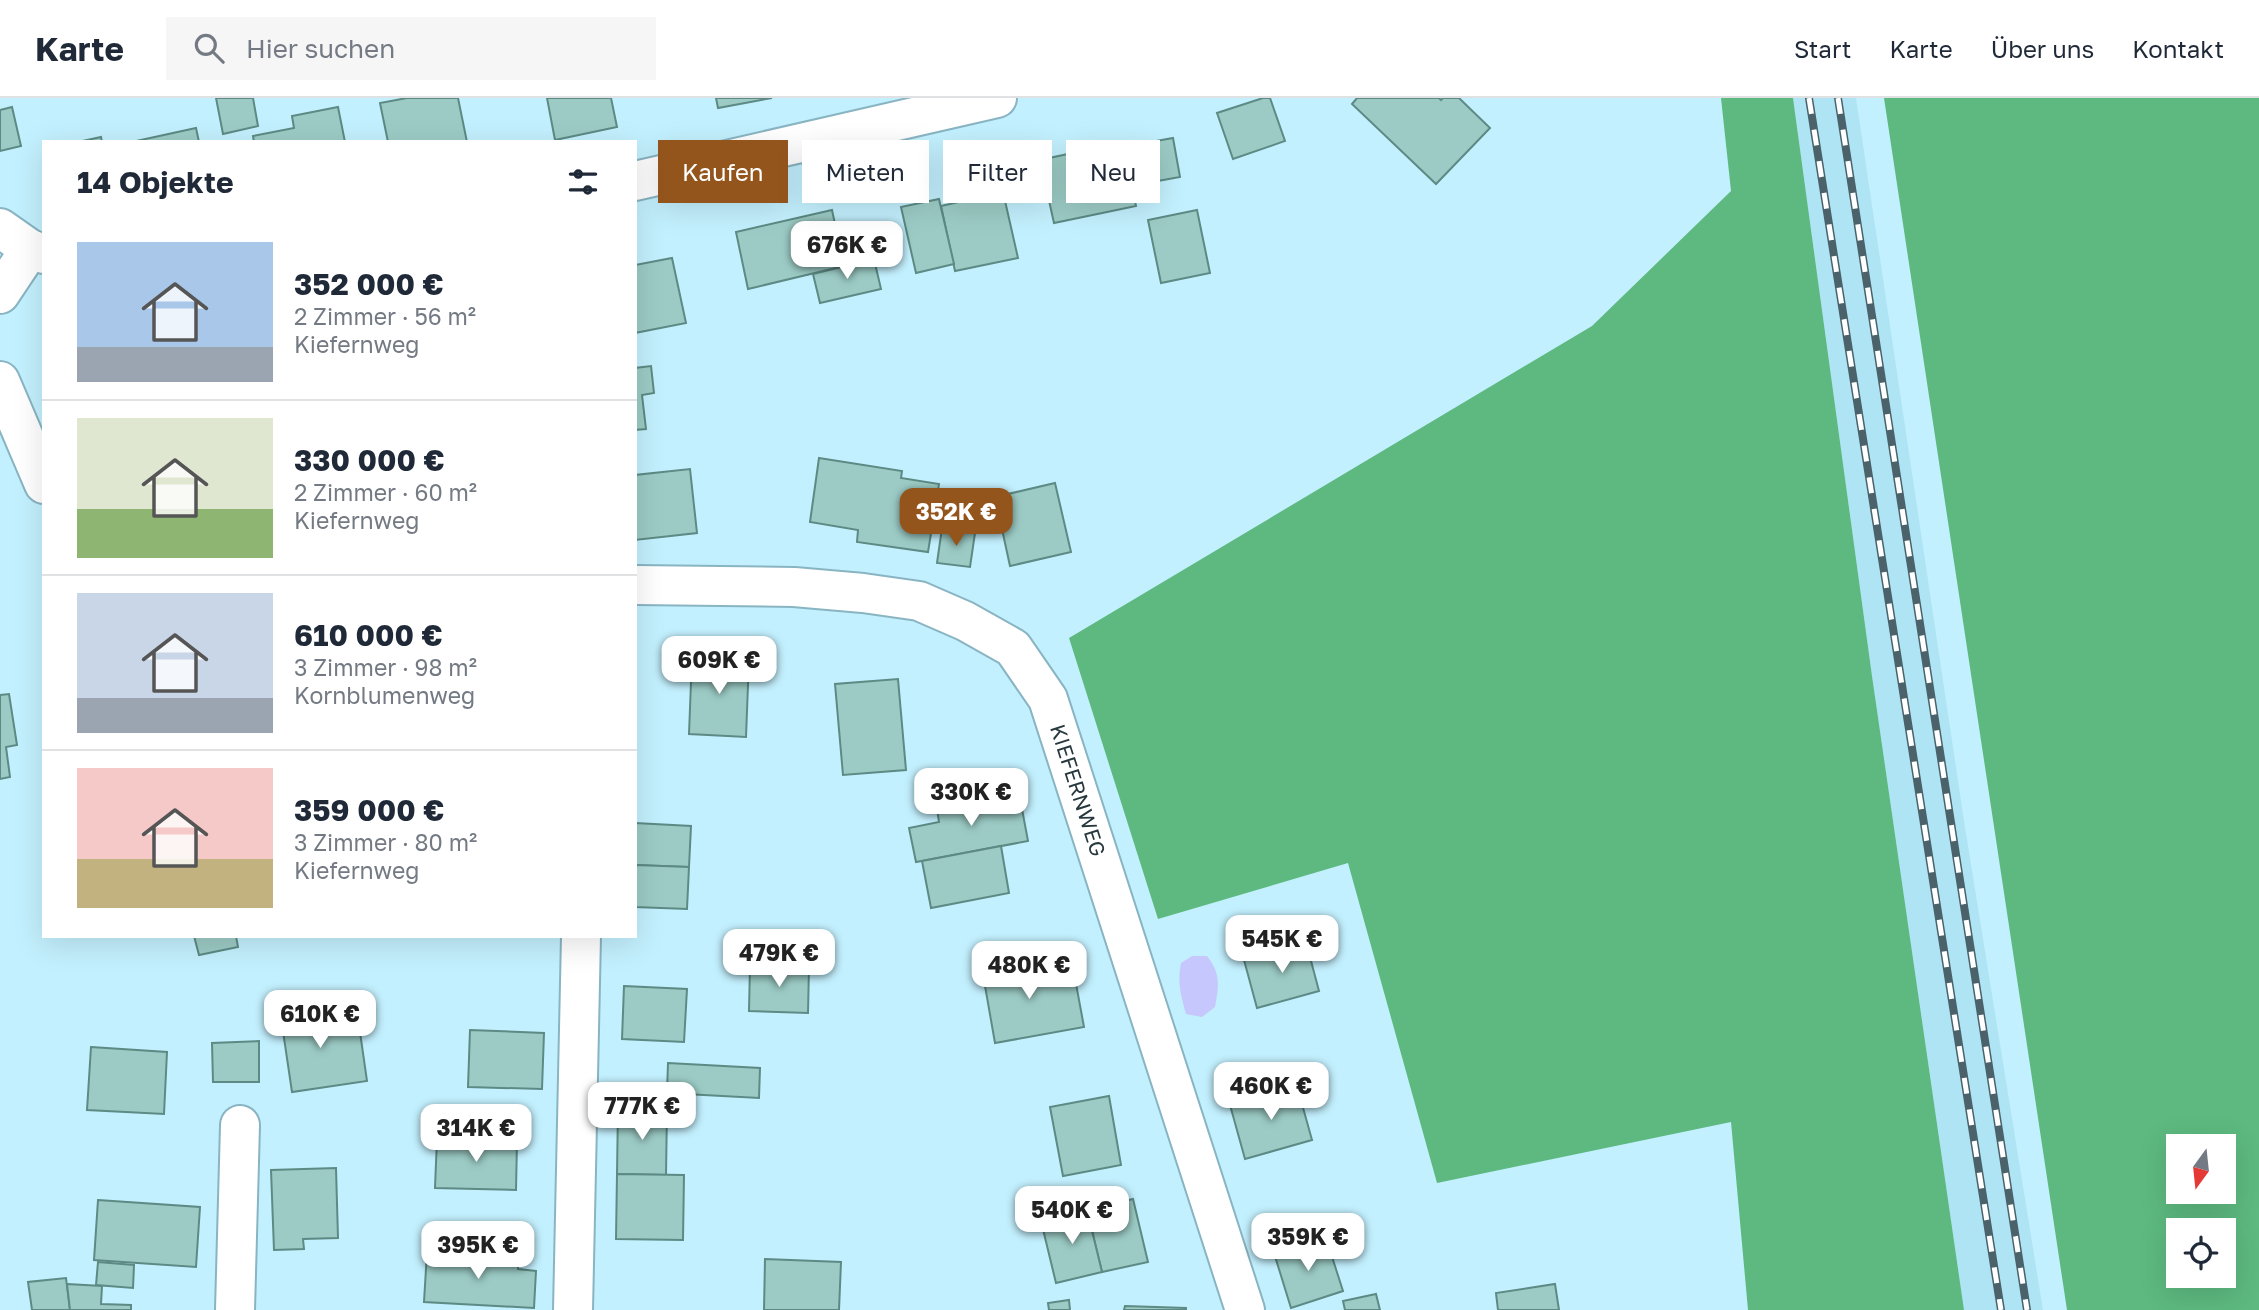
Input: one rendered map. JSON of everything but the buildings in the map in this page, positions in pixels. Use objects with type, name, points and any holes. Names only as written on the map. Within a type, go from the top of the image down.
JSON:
[{"type":"street","points":[[637,181],[997,98]]},
{"type":"street","points":[[0,294],[25,244]]},
{"type":"street","points":[[0,381],[42,479]]},
{"type":"street","name":"KIEFERNWEG","points":[[637,585],[794,587],[919,601],[965,621],[1013,648],[1048,699],[1245,1310]]},
{"type":"street","points":[[573,1310],[581,938]]},
{"type":"street","points":[[235,1310],[240,1125]]},
{"type":"shaded area","points":[[1793,98],[1856,98],[1964,821],[2043,1310],[1964,1310],[1872,676]]},
{"type":"shaded area","points":[[1192,956],[1207,956],[1218,980],[1215,1007],[1202,1017],[1186,1014],[1180,989],[1181,963]]},
{"type":"green space","points":[[1721,98],[1793,98],[1872,676],[1964,1310],[1748,1310],[1731,1122],[1437,1183],[1348,863],[1158,919],[1069,638],[1592,326],[1731,191]]},
{"type":"green space","points":[[1884,98],[2259,98],[2259,1310],[2067,1310]]},
{"type":"railway","points":[[1809,98],[2001,1310]]},
{"type":"railway","points":[[1838,98],[2027,1310]]}]
